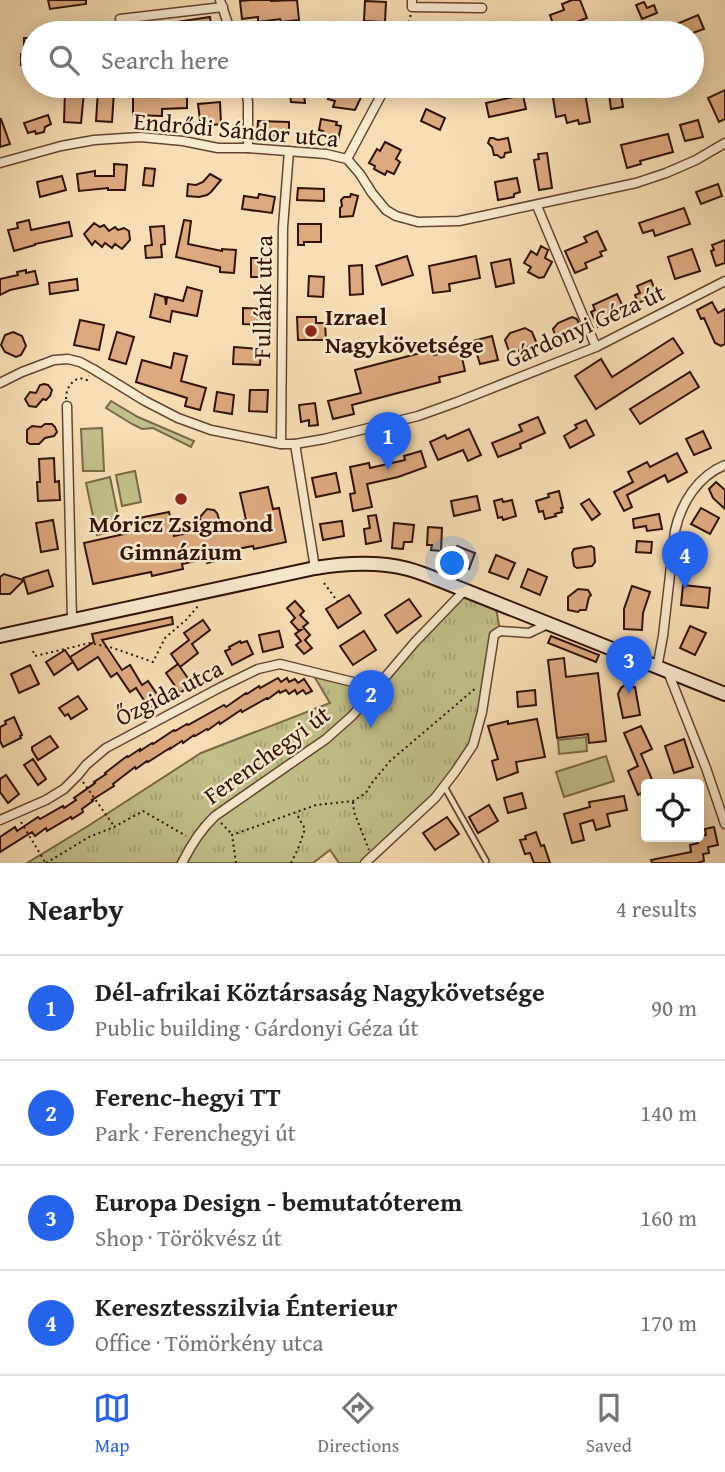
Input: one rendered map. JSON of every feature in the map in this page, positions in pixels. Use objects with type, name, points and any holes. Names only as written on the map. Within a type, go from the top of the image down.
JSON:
[{"type":"street","points":[[120,19],[221,3],[227,21]]},
{"type":"street","points":[[412,4],[482,8]]},
{"type":"street","points":[[247,98],[248,148]]},
{"type":"street","points":[[347,159],[380,98]]},
{"type":"street","name":"Endrődi Sándor utca","points":[[0,163],[61,146],[94,140],[140,137],[218,148],[326,154],[347,159],[386,210],[403,219],[418,222],[459,221],[636,183],[696,160],[725,142]]},
{"type":"street","name":"Fullánk utca","points":[[281,444],[283,228],[289,151]]},
{"type":"street","points":[[537,206],[596,347]]},
{"type":"street","name":"Gárdonyi Géza út","points":[[0,383],[54,360],[68,359],[80,362],[178,418],[211,430],[281,444],[295,444],[418,416],[457,402],[596,347],[725,281]]},
{"type":"street","points":[[67,406],[72,620]]},
{"type":"street","points":[[295,444],[316,568]]},
{"type":"street","points":[[725,465],[703,479],[678,517],[663,636],[662,670],[706,768],[725,824]]},
{"type":"street","points":[[0,636],[316,568],[341,564],[385,565],[410,569],[725,694]]},
{"type":"street","name":"Ferenchegyi út","points":[[183,863],[193,840],[203,826],[327,739],[353,716],[415,642],[465,590]]},
{"type":"street","points":[[368,860],[435,798],[473,745],[482,712],[494,635],[500,631],[529,633],[548,624]]},
{"type":"street","name":"Őzgida utca","points":[[0,820],[64,789],[106,748],[258,669],[280,664],[377,688]]},
{"type":"lane","points":[[444,786],[486,861]]},
{"type":"path","points":[[67,406],[68,387],[76,379],[87,380],[93,369]]},
{"type":"path","points":[[324,583],[338,602]]},
{"type":"path","points":[[33,651],[35,656],[90,643],[153,662],[165,638],[186,621],[204,599]]},
{"type":"path","points":[[232,835],[316,805],[353,801],[366,793],[390,761],[487,675]]},
{"type":"path","points":[[80,778],[114,827]]},
{"type":"path","points":[[353,801],[368,860]]},
{"type":"path","points":[[15,814],[46,863],[89,837],[143,811],[193,840]]},
{"type":"path","points":[[291,863],[305,829],[295,812]]},
{"type":"path","points":[[215,816],[232,835],[236,863]]},
{"type":"green space","points":[[111,401],[138,417],[194,441],[191,447],[153,428],[142,429],[132,424],[106,408]]},
{"type":"green space","points":[[102,428],[104,471],[83,471],[81,429]]},
{"type":"green space","points":[[135,471],[141,502],[122,506],[116,475]]},
{"type":"green space","points":[[110,477],[121,530],[97,535],[86,483]]},
{"type":"green space","points":[[465,590],[495,602],[500,631],[494,635],[473,745],[435,798],[364,863],[339,863],[330,850],[313,863],[27,863],[201,753],[330,703],[311,671],[377,687]]},
{"type":"green space","points":[[586,737],[587,751],[559,754],[558,740]]},
{"type":"green space","points":[[606,756],[614,781],[564,797],[556,772]]},
{"type":"building","points":[[48,0],[86,0],[86,4],[50,9]]},
{"type":"building","points":[[297,0],[299,20],[258,21],[258,17],[242,19],[240,1]]},
{"type":"building","points":[[580,0],[587,18],[579,21],[552,21],[550,15],[564,10],[562,4]]},
{"type":"building","points":[[365,1],[386,2],[385,21],[364,21]]},
{"type":"building","points":[[644,2],[647,8],[654,5],[657,13],[642,19],[636,5]]},
{"type":"building","points":[[698,15],[701,21],[684,21]]},
{"type":"building","points":[[210,17],[211,21],[183,21]]},
{"type":"building","points":[[725,90],[725,119],[719,122],[708,98]]},
{"type":"building","points":[[65,98],[83,98],[81,123],[64,122]]},
{"type":"building","points":[[97,98],[114,98],[112,122],[96,121]]},
{"type":"building","points":[[133,98],[187,98],[187,108],[162,109],[162,116],[133,115]]},
{"type":"building","points":[[290,98],[304,98],[305,103],[291,102]]},
{"type":"building","points":[[361,98],[355,110],[333,107],[335,101],[328,99]]},
{"type":"building","points":[[524,98],[526,109],[489,117],[486,103]]},
{"type":"building","points":[[553,98],[586,98],[590,122],[579,124],[578,120],[567,123],[565,115],[556,117]]},
{"type":"building","points":[[610,98],[622,98],[623,107],[611,109]]},
{"type":"building","points":[[220,102],[221,124],[203,126],[198,104]]},
{"type":"building","points":[[426,109],[445,118],[440,130],[421,121]]},
{"type":"building","points":[[48,115],[51,124],[45,127],[44,132],[28,133],[24,123]]},
{"type":"building","points":[[0,119],[10,144],[0,147]]},
{"type":"building","points":[[321,119],[337,122],[336,125],[341,126],[338,140],[322,137],[323,131],[319,130]]},
{"type":"building","points":[[698,120],[703,137],[685,141],[680,125]]},
{"type":"building","points":[[258,121],[289,122],[289,136],[257,135]]},
{"type":"building","points":[[668,134],[673,152],[640,161],[641,164],[627,168],[621,145]]},
{"type":"building","points":[[490,138],[508,138],[511,152],[505,153],[501,158],[494,155],[488,143]]},
{"type":"building","points":[[385,142],[401,150],[396,159],[400,162],[394,174],[387,171],[385,175],[369,163],[377,149],[380,151]]},
{"type":"building","points":[[547,153],[552,188],[539,190],[534,160],[539,159],[538,154]]},
{"type":"building","points":[[114,164],[127,165],[125,190],[108,188],[79,191],[77,174],[95,171],[95,176],[114,176]]},
{"type":"building","points":[[145,168],[155,169],[153,186],[143,185]]},
{"type":"building","points":[[210,174],[221,180],[211,192],[199,197],[187,196],[188,184],[203,182]]},
{"type":"building","points":[[62,176],[66,190],[40,197],[37,182]]},
{"type":"building","points":[[517,178],[520,192],[514,194],[514,197],[498,200],[495,182]]},
{"type":"building","points":[[718,184],[722,196],[701,204],[696,192]]},
{"type":"building","points":[[298,188],[324,189],[324,201],[297,200]]},
{"type":"building","points":[[259,194],[275,197],[272,213],[242,209],[244,196],[258,198]]},
{"type":"building","points":[[351,194],[358,196],[353,216],[340,217],[341,200]]},
{"type":"building","points":[[684,208],[690,224],[655,236],[653,230],[643,233],[639,223]]},
{"type":"building","points":[[29,220],[31,230],[69,222],[72,236],[14,251],[8,230],[18,228],[17,223]]},
{"type":"building","points":[[184,220],[191,221],[188,244],[222,251],[236,250],[234,273],[220,272],[220,267],[176,257]]},
{"type":"building","points":[[94,223],[100,227],[104,225],[109,231],[115,227],[118,230],[124,228],[129,231],[130,240],[122,249],[115,244],[112,248],[105,243],[102,247],[95,241],[92,245],[84,234]]},
{"type":"building","points":[[298,224],[321,224],[321,242],[304,242],[304,245],[298,245]]},
{"type":"building","points":[[164,226],[165,244],[161,245],[162,257],[146,258],[145,246],[152,245],[150,227]]},
{"type":"building","points":[[597,231],[606,250],[600,252],[602,256],[585,263],[587,268],[575,273],[565,251],[587,242],[584,237]]},
{"type":"building","points":[[725,240],[725,263],[716,266],[711,251],[714,250],[712,245]]},
{"type":"building","points":[[541,246],[548,250],[545,258],[552,262],[544,277],[539,278],[528,272],[531,267],[524,263],[531,251],[537,255]]},
{"type":"building","points":[[692,249],[700,271],[675,279],[668,257]]},
{"type":"building","points":[[407,256],[413,275],[382,285],[376,266]]},
{"type":"building","points":[[476,256],[480,278],[449,284],[450,291],[433,293],[429,266]]},
{"type":"building","points":[[251,258],[271,258],[270,277],[251,277]]},
{"type":"building","points":[[510,259],[514,283],[496,287],[491,263]]},
{"type":"building","points":[[362,265],[363,294],[350,295],[349,266]]},
{"type":"building","points":[[26,270],[26,273],[35,271],[38,284],[0,295],[0,279],[18,275],[17,272]]},
{"type":"building","points":[[309,276],[324,277],[323,297],[308,296]]},
{"type":"building","points":[[77,279],[78,290],[50,294],[49,283]]},
{"type":"building","points":[[651,280],[657,295],[638,303],[635,295],[640,293],[637,286]]},
{"type":"building","points":[[187,287],[202,291],[197,316],[172,311],[170,322],[150,317],[155,294],[165,297],[166,305],[167,297],[183,301]]},
{"type":"building","points":[[617,294],[624,309],[598,327],[591,312],[595,310],[593,305]]},
{"type":"building","points":[[712,302],[718,313],[725,309],[725,344],[721,346],[715,343],[704,318],[701,319],[697,310]]},
{"type":"building","points":[[243,308],[265,309],[265,325],[243,324]]},
{"type":"building","name":"Izrael Nagykövetsége","points":[[297,317],[316,317],[316,323],[325,323],[326,340],[298,340]]},
{"type":"building","points":[[572,317],[577,319],[582,331],[557,340],[553,329],[558,323]]},
{"type":"building","points":[[80,320],[104,325],[99,350],[74,345]]},
{"type":"building","points":[[525,328],[532,332],[537,344],[510,354],[505,340],[510,333]]},
{"type":"building","points":[[13,332],[22,336],[26,346],[21,355],[16,357],[5,352],[1,345],[5,335]]},
{"type":"building","points":[[117,332],[134,337],[126,364],[109,359]]},
{"type":"building","points":[[492,336],[498,360],[480,364],[473,341]]},
{"type":"building","points":[[673,338],[683,353],[596,409],[575,376],[601,359],[612,377]]},
{"type":"building","points":[[234,347],[261,349],[260,365],[233,364]]},
{"type":"building","points":[[460,349],[465,371],[439,377],[440,382],[352,405],[354,414],[333,419],[328,401],[361,393],[355,370],[432,350],[434,355]]},
{"type":"building","points":[[174,353],[187,356],[181,381],[206,388],[200,410],[185,406],[187,398],[136,382],[142,360],[171,368]]},
{"type":"building","points":[[690,372],[699,387],[640,424],[630,409]]},
{"type":"building","points":[[44,384],[52,390],[50,396],[36,407],[29,406],[25,399],[30,392],[36,393],[40,385]]},
{"type":"building","points":[[250,390],[268,390],[267,412],[249,411]]},
{"type":"building","points":[[217,392],[234,395],[232,414],[214,411]]},
{"type":"building","points":[[315,403],[318,425],[309,426],[309,420],[301,422],[299,405]]},
{"type":"building","points":[[538,417],[545,433],[520,444],[521,448],[498,457],[492,443],[522,431],[519,425]]},
{"type":"building","points":[[586,420],[594,435],[570,448],[564,436],[577,428],[575,425]]},
{"type":"building","points":[[45,424],[55,427],[57,432],[54,436],[45,438],[39,444],[27,442],[27,430],[32,426],[41,427]]},
{"type":"building","points":[[469,429],[481,455],[468,461],[463,450],[438,460],[430,442],[445,435],[447,439]]},
{"type":"building","points":[[703,431],[711,448],[694,455],[686,439]]},
{"type":"building","points":[[421,451],[426,467],[367,484],[372,507],[353,511],[350,494],[355,493],[350,467],[369,463],[370,468],[405,460],[404,456]]},
{"type":"building","points":[[677,453],[687,472],[668,482],[665,475],[627,495],[632,507],[624,511],[614,492],[633,482],[628,472],[647,462],[650,467]]},
{"type":"building","points":[[54,458],[55,482],[59,481],[60,500],[38,501],[39,459]]},
{"type":"building","points":[[336,473],[340,492],[316,497],[312,478]]},
{"type":"building","points":[[716,482],[725,490],[725,509],[713,498],[709,489]]},
{"type":"building","points":[[268,487],[273,509],[279,508],[286,542],[227,551],[229,558],[207,563],[206,559],[182,564],[183,569],[152,576],[151,572],[93,584],[84,543],[142,530],[139,518],[169,512],[174,536],[201,530],[200,517],[207,509],[217,513],[221,525],[246,520],[240,493]]},
{"type":"building","points":[[559,491],[562,512],[545,519],[543,511],[539,512],[536,501]]},
{"type":"building","points":[[477,496],[480,510],[454,516],[451,501]]},
{"type":"building","points":[[502,499],[503,502],[512,500],[516,516],[503,520],[502,517],[498,518],[494,501]]},
{"type":"building","points":[[589,499],[600,514],[592,520],[581,504]]},
{"type":"building","points":[[701,508],[719,518],[710,534],[691,524]]},
{"type":"building","points":[[659,514],[662,529],[647,531],[646,526],[634,528],[633,519]]},
{"type":"building","points":[[376,515],[381,541],[366,544],[364,529],[370,528],[368,516]]},
{"type":"building","points":[[53,520],[58,549],[41,552],[36,523]]},
{"type":"building","points":[[342,521],[344,536],[323,540],[320,524]]},
{"type":"building","points":[[394,523],[414,525],[412,542],[404,542],[403,549],[392,548]]},
{"type":"building","points":[[428,527],[442,528],[441,551],[431,550],[432,545],[427,545]]},
{"type":"building","points":[[637,541],[652,542],[651,553],[636,552]]},
{"type":"building","points":[[457,546],[475,553],[469,569],[451,562]]},
{"type":"building","points":[[591,546],[594,548],[595,562],[592,566],[574,566],[574,549]]},
{"type":"building","points":[[496,555],[515,563],[508,579],[489,572]]},
{"type":"building","points":[[528,569],[547,577],[540,595],[521,587]]},
{"type":"building","points":[[48,570],[53,586],[28,594],[24,580],[10,594],[0,594],[0,577],[4,574],[23,580]]},
{"type":"building","points":[[683,585],[710,588],[708,608],[681,605]]},
{"type":"building","points":[[632,586],[650,592],[643,613],[642,630],[624,629],[624,609]]},
{"type":"building","points":[[578,589],[588,590],[591,595],[586,610],[568,610],[568,597]]},
{"type":"building","points":[[349,595],[361,613],[338,628],[326,609]]},
{"type":"building","points":[[409,599],[421,616],[397,633],[385,615]]},
{"type":"building","points":[[295,601],[304,611],[300,615],[308,623],[303,627],[310,635],[305,640],[312,648],[304,654],[296,645],[301,641],[295,634],[301,630],[291,622],[295,618],[287,608]]},
{"type":"building","points":[[172,617],[173,624],[102,640],[122,670],[130,665],[142,685],[148,681],[161,700],[149,708],[136,688],[130,692],[117,673],[111,677],[98,657],[78,670],[70,657],[94,642],[92,634]]},
{"type":"building","points":[[203,620],[210,630],[192,644],[198,653],[180,667],[171,654],[189,640],[184,633]]},
{"type":"building","points":[[690,626],[706,633],[695,655],[680,648]]},
{"type":"building","points":[[279,631],[283,647],[263,652],[259,635]]},
{"type":"building","points":[[364,631],[376,650],[353,665],[340,646]]},
{"type":"building","points":[[551,636],[599,655],[596,662],[548,643]]},
{"type":"building","points":[[240,641],[247,641],[253,654],[232,665],[225,651]]},
{"type":"building","points":[[65,650],[73,662],[54,675],[46,662]]},
{"type":"building","points":[[564,658],[566,677],[598,673],[606,741],[589,743],[588,734],[557,738],[548,660]]},
{"type":"building","points":[[178,664],[192,684],[180,693],[166,673]]},
{"type":"building","points":[[30,665],[39,684],[19,693],[11,674]]},
{"type":"building","points":[[278,678],[281,682],[287,678],[289,682],[295,679],[298,683],[304,679],[312,691],[306,694],[303,690],[297,694],[295,690],[289,694],[286,690],[280,693],[279,691],[242,712],[241,710],[220,724],[219,722],[183,743],[182,741],[136,769],[135,767],[72,819],[71,817],[47,831],[46,828],[35,836],[32,832],[0,852],[0,837],[15,827],[17,831],[38,817],[40,819],[63,806],[64,808],[127,756]]},
{"type":"building","points":[[625,685],[629,688],[635,687],[640,715],[623,718],[618,694]]},
{"type":"building","points":[[535,690],[536,705],[518,707],[517,692]]},
{"type":"building","points":[[78,696],[87,709],[71,719],[59,708]]},
{"type":"building","points":[[14,717],[21,738],[3,747],[0,727]]},
{"type":"building","points":[[537,719],[545,757],[516,762],[518,772],[497,780],[492,761],[498,759],[488,726],[508,721],[508,724]]},
{"type":"building","points":[[641,726],[652,749],[641,754],[652,779],[641,779],[641,794],[638,795],[628,771],[638,766],[624,733]]},
{"type":"building","points":[[50,736],[58,747],[38,760],[32,747]]},
{"type":"building","points":[[684,739],[693,767],[674,773],[665,746]]},
{"type":"building","points":[[33,759],[46,779],[38,785],[24,765]]},
{"type":"building","points":[[6,775],[19,794],[8,803],[0,792],[0,779]]},
{"type":"building","points":[[522,793],[526,808],[508,813],[504,798]]},
{"type":"building","points":[[624,796],[627,810],[607,814],[610,826],[596,830],[593,820],[580,824],[584,840],[572,843],[564,814],[590,807],[589,802]]},
{"type":"building","points":[[489,805],[498,821],[478,833],[469,817]]},
{"type":"building","points":[[447,817],[459,834],[435,850],[423,833]]},
{"type":"building","points":[[714,827],[718,845],[708,847],[709,853],[703,854],[704,861],[652,863],[651,860],[691,852],[690,845],[704,842],[705,829]]},
{"type":"building","points":[[536,832],[550,863],[534,863],[530,853],[525,854],[520,840]]},
{"type":"place","name":"Izrael Nagykövetsége","points":[[311,331]]},
{"type":"place","name":"Dél-afrikai Köztársaság Nagykövetsége","points":[[388,470]]},
{"type":"place","name":"Móricz Zsigmond Gimnázium","points":[[181,499]]},
{"type":"place","name":"Keresztesszilvia Énterieur","points":[[685,589]]},
{"type":"place","name":"Europa Design - bemutatóterem","points":[[629,694]]},
{"type":"place","name":"Ferenc-hegyi TT","points":[[371,728]]}]
